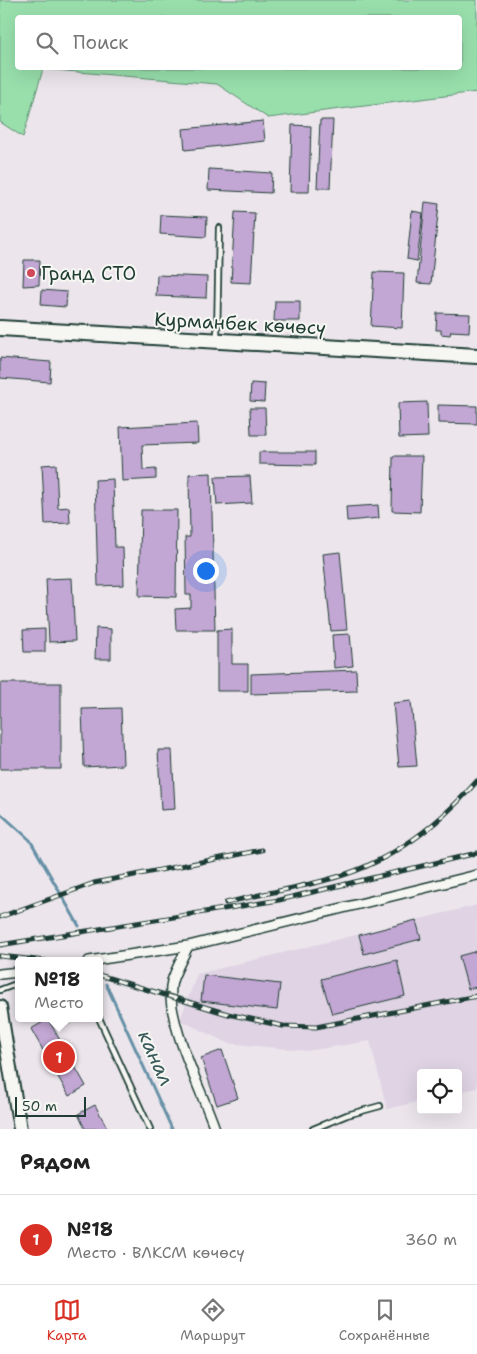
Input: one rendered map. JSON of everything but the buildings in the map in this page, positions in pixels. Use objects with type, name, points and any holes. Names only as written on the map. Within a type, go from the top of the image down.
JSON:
[{"type":"main road","name":"Курманбек көчөсү","points":[[0,328],[477,356]]},
{"type":"street","points":[[103,959],[188,946],[477,875]]},
{"type":"street","points":[[188,946],[172,982],[171,996],[175,1023],[215,1129]]},
{"type":"street","points":[[0,974],[15,972]]},
{"type":"street","points":[[0,1007],[20,1129]]},
{"type":"lane","points":[[217,341],[219,228]]},
{"type":"lane","points":[[0,990],[15,984]]},
{"type":"lane","points":[[101,1022],[150,1129]]},
{"type":"lane","points":[[313,1129],[347,1115],[380,1106]]},
{"type":"shaded area","points":[[477,905],[477,1088],[462,1091],[462,1069],[417,1069],[417,1102],[387,1109],[370,1041],[307,1051],[227,1043],[180,1020],[197,974]]},
{"type":"green space","points":[[0,0],[477,0],[477,92],[268,118],[217,84],[55,70],[462,70],[462,15],[15,15],[15,70],[43,70],[23,137],[0,122]]},
{"type":"waterway","points":[[0,813],[30,840],[79,926]]},
{"type":"waterway","name":"канал","points":[[106,984],[172,1129]]},
{"type":"railway","points":[[226,903],[326,880],[370,865],[428,829],[462,798],[477,781]]},
{"type":"railway","points":[[0,917],[94,883],[262,850]]},
{"type":"railway","points":[[0,945],[279,900],[477,853]]},
{"type":"railway","points":[[0,956],[15,958]]},
{"type":"railway","points":[[103,976],[228,1014],[283,1026],[316,1027],[477,996]]},
{"type":"place","name":"Гранд СТО","points":[[31,273]]},
{"type":"place","name":"№18","points":[[59,1057]]}]
